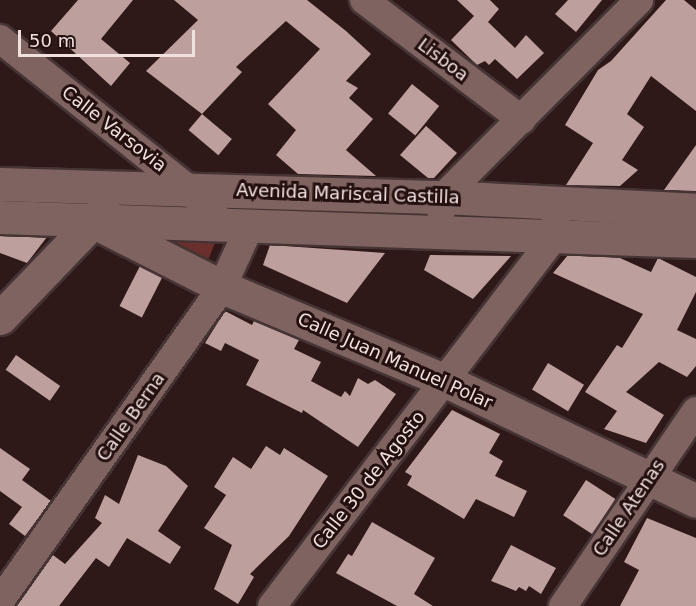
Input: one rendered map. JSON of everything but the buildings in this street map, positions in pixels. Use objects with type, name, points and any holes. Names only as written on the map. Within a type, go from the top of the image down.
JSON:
[{"type":"main road","name":"Avenida Mariscal Castilla","points":[[0,184],[443,197],[696,210]]},
{"type":"main road","points":[[0,318],[126,187]]},
{"type":"main road","name":"Avenida Mariscal Castilla","points":[[0,217],[696,241]]},
{"type":"main road","name":"Calle Juan Manuel Polar","points":[[93,221],[222,287],[446,381],[696,501]]},
{"type":"street","name":"Lisboa","points":[[364,0],[522,120]]},
{"type":"street","points":[[439,231],[443,197],[639,0]]},
{"type":"street","name":"Calle Varsovia","points":[[0,39],[236,225]]},
{"type":"street","points":[[555,236],[556,203]]},
{"type":"street","name":"Calle Berna","points":[[0,601],[222,287],[236,225]]},
{"type":"street","name":"Calle 30 de Agosto","points":[[272,606],[555,236]]},
{"type":"street","name":"Calle Atenas","points":[[563,606],[696,411]]},
{"type":"shaded area","points":[[169,238],[216,240],[207,263],[167,245]]}]
